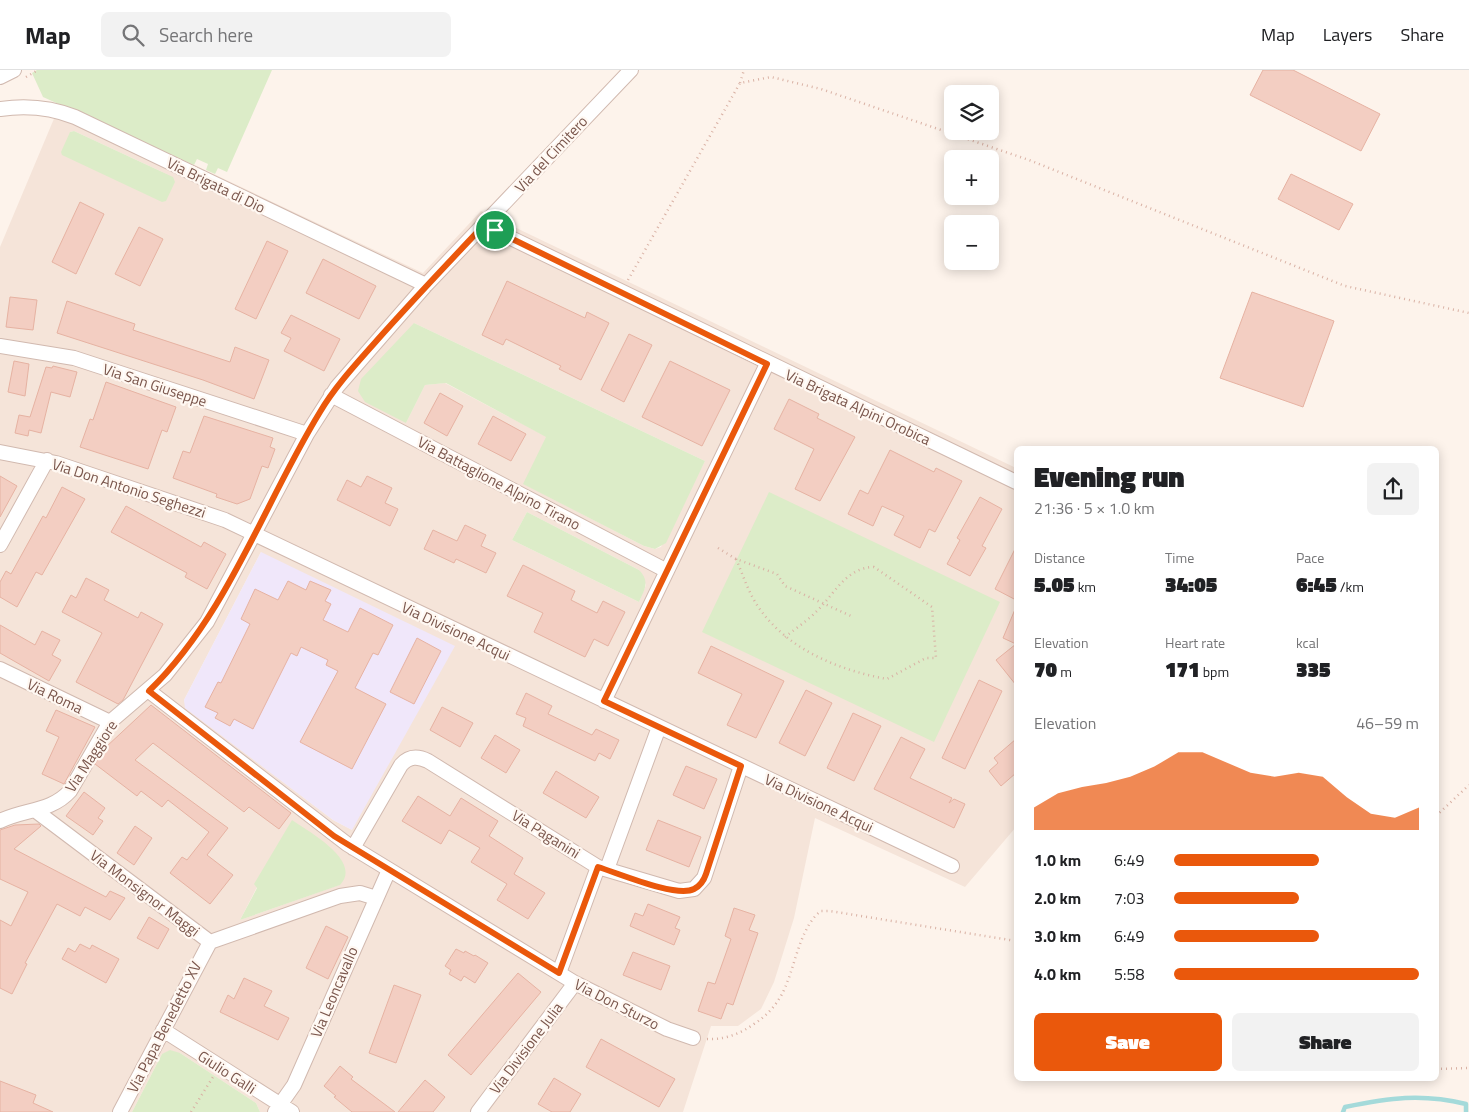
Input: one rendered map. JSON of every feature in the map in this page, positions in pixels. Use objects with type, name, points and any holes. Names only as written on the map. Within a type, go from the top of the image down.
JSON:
[{"type":"street","points":[[0,77],[14,70]]},
{"type":"street","name":"Via del Cimitero","points":[[254,534],[307,434],[331,395],[426,285],[632,70]]},
{"type":"street","name":"Via Brigata di Dio","points":[[0,109],[27,106],[43,107],[75,117],[426,285]]},
{"type":"street","name":"Via Brigata Alpini Orobica","points":[[484,225],[767,364],[1014,481]]},
{"type":"street","name":"Via San Giuseppe","points":[[0,346],[74,358],[307,434]]},
{"type":"street","points":[[604,701],[767,364]]},
{"type":"street","name":"Via Battaglione Alpino Tirano","points":[[331,395],[667,571]]},
{"type":"street","name":"Via Don Antonio Seghezzi","points":[[0,452],[47,460],[216,517],[254,534]]},
{"type":"street","points":[[0,545],[47,460]]},
{"type":"street","name":"Via Maggiore","points":[[0,821],[36,811],[56,802],[70,791],[110,722],[149,691],[178,661],[207,622],[254,534]]},
{"type":"street","name":"Via Divisione Acqui","points":[[254,534],[952,866]]},
{"type":"street","name":"Via Roma","points":[[0,669],[110,722]]},
{"type":"street","name":"Via Don Sturzo","points":[[149,691],[323,828],[353,848],[575,983],[667,1029],[693,1038]]},
{"type":"street","points":[[559,973],[659,727]]},
{"type":"street","name":"Via Paganini","points":[[353,848],[401,765],[408,759],[418,758],[428,761],[603,868],[675,890],[689,891],[699,886],[706,874],[741,766]]},
{"type":"street","name":"Via Monsignor Maggi","points":[[36,811],[210,942],[340,896],[360,894],[376,898]]},
{"type":"street","name":"Via Leoncavallo","points":[[277,1108],[294,1085],[389,870]]},
{"type":"street","name":"Via Papa Benedetto XV","points":[[120,1112],[210,942]]},
{"type":"street","name":"Via Divisione Julia","points":[[478,1112],[575,983]]},
{"type":"street","name":"Giulio Galli","points":[[163,1030],[259,1093],[277,1108],[292,1112]]},
{"type":"path","points":[[621,292],[740,83],[744,70]]},
{"type":"path","points":[[740,83],[771,77],[821,89],[1029,160],[1345,286],[1469,313]]},
{"type":"path","points":[[718,548],[736,559],[778,574],[785,586],[851,616]]},
{"type":"path","points":[[736,559],[756,604],[771,623],[785,637],[846,670],[887,679],[926,658],[936,658],[932,607],[877,569],[865,568],[844,580],[817,612],[785,637]]},
{"type":"path","points":[[1439,813],[1469,785]]},
{"type":"path","points":[[693,1038],[714,1039],[734,1035],[743,1031],[772,1010],[785,988],[809,924],[821,912],[830,911],[1014,941]]},
{"type":"path","points":[[191,1112],[220,1067]]},
{"type":"path","points":[[1439,1069],[1469,1068]]},
{"type":"shaded area","points":[[61,102],[423,273],[481,211],[1014,467],[1014,829],[965,887],[815,818],[794,918],[774,982],[761,1009],[738,1026],[711,1026],[683,1112],[260,1112],[256,1103],[180,1053],[162,1054],[132,1112],[0,1112],[0,247]],"holes":[[[74,131],[173,177],[70,132]],[[414,323],[705,461],[661,547],[655,549],[644,546],[524,484],[547,437],[445,383],[425,385],[406,423]],[[527,512],[639,570],[646,585],[639,602],[512,540]],[[261,552],[352,830],[333,820],[186,708],[184,700]],[[339,885],[240,920],[257,887]]]},
{"type":"shaded area","points":[[261,552],[455,646],[352,830],[333,820],[185,708],[184,700]]},
{"type":"green space","points":[[37,70],[272,70],[227,172],[218,168],[215,174],[206,170],[208,164],[197,159],[194,165],[43,97],[32,73]]},
{"type":"green space","points":[[74,131],[173,177],[175,182],[166,201],[162,202],[62,155],[61,152],[70,132]]},
{"type":"green space","points":[[414,323],[705,461],[666,543],[655,549],[644,546],[523,484],[546,437],[446,383],[425,385],[406,423],[365,402],[358,391],[361,379]]},
{"type":"green space","points":[[769,492],[1000,602],[934,742],[702,632]]},
{"type":"green space","points":[[527,512],[639,570],[644,578],[645,589],[639,602],[512,540]]},
{"type":"green space","points":[[292,820],[331,848],[345,866],[345,876],[340,885],[240,920],[257,888],[254,884]]},
{"type":"green space","points":[[170,1050],[180,1053],[256,1103],[260,1112],[132,1112],[162,1054]]},
{"type":"building","points":[[1263,70],[1293,70],[1380,114],[1361,151],[1250,95]]},
{"type":"building","points":[[1291,174],[1353,204],[1339,230],[1278,199]]},
{"type":"building","points":[[80,202],[104,214],[76,274],[52,262]]},
{"type":"building","points":[[139,227],[163,239],[140,286],[115,274]]},
{"type":"building","points":[[267,241],[288,251],[256,319],[235,309]]},
{"type":"building","points":[[323,259],[376,286],[359,319],[306,293]]},
{"type":"building","points":[[507,281],[585,318],[587,312],[609,323],[581,380],[559,369],[561,366],[506,339],[503,345],[482,335]]},
{"type":"building","points":[[1252,292],[1334,321],[1303,407],[1220,378]]},
{"type":"building","points":[[10,297],[37,300],[33,330],[6,327]]},
{"type":"building","points":[[67,301],[135,324],[133,330],[230,362],[235,347],[269,360],[254,399],[203,380],[57,333]]},
{"type":"building","points":[[291,315],[340,339],[324,371],[284,351],[291,338],[281,333]]},
{"type":"building","points":[[629,334],[652,345],[624,402],[601,390]]},
{"type":"building","points":[[14,361],[29,364],[25,396],[8,392]]},
{"type":"building","points":[[670,361],[730,390],[702,446],[642,417]]},
{"type":"building","points":[[53,366],[77,372],[70,397],[51,392],[41,433],[29,430],[28,436],[15,433],[19,415],[30,417],[46,367],[52,368]]},
{"type":"building","points":[[106,382],[176,407],[167,432],[162,430],[148,469],[80,447],[90,419],[93,420]]},
{"type":"building","points":[[440,393],[463,406],[447,436],[424,423]]},
{"type":"building","points":[[789,399],[819,414],[817,418],[855,437],[820,501],[795,489],[814,449],[774,429]]},
{"type":"building","points":[[204,416],[273,438],[270,447],[275,449],[268,468],[262,466],[250,499],[237,504],[216,497],[217,494],[173,478],[183,451],[190,453]]},
{"type":"building","points":[[493,416],[526,434],[511,461],[478,444]]},
{"type":"building","points":[[890,450],[934,472],[936,468],[962,481],[935,532],[929,529],[920,548],[894,535],[904,516],[882,506],[873,526],[848,514],[860,490],[868,494]]},
{"type":"building","points":[[0,476],[17,486],[0,517]]},
{"type":"building","points":[[367,476],[392,488],[385,503],[398,509],[390,526],[337,500],[347,480],[361,487]]},
{"type":"building","points":[[62,487],[85,499],[42,575],[36,572],[17,607],[0,597],[0,582],[6,571],[11,574],[43,516],[46,518]]},
{"type":"building","points":[[980,497],[1002,509],[982,546],[986,548],[970,576],[947,564],[960,540],[957,538]]},
{"type":"building","points":[[126,506],[201,547],[204,542],[226,554],[207,589],[185,577],[187,573],[111,532]]},
{"type":"building","points":[[465,525],[486,535],[481,546],[496,553],[486,573],[456,559],[454,563],[424,549],[433,530],[457,541]]},
{"type":"building","points":[[1014,551],[1014,599],[995,589]]},
{"type":"building","points":[[523,565],[575,591],[571,600],[597,613],[603,601],[625,612],[608,646],[594,639],[585,657],[534,632],[543,613],[507,596]]},
{"type":"building","points":[[86,578],[109,590],[104,600],[138,618],[141,612],[163,624],[123,700],[118,704],[76,682],[102,633],[62,612],[71,595],[76,598]]},
{"type":"building","points":[[288,581],[306,590],[310,581],[331,590],[325,601],[331,604],[323,620],[348,632],[360,608],[393,625],[378,655],[373,653],[355,688],[386,704],[352,769],[300,742],[338,671],[326,665],[328,660],[301,647],[297,656],[291,653],[253,729],[234,719],[230,726],[215,718],[218,713],[205,707],[218,682],[221,683],[250,624],[241,619],[255,589],[278,600]]},
{"type":"building","points":[[1014,612],[1014,643],[1003,638]]},
{"type":"building","points":[[0,625],[35,645],[42,631],[60,640],[52,655],[61,660],[49,681],[0,653]]},
{"type":"building","points":[[417,638],[441,651],[414,704],[390,692]]},
{"type":"building","points":[[711,646],[784,681],[756,738],[727,725],[742,694],[698,673]]},
{"type":"building","points":[[1014,646],[1014,682],[996,660]]},
{"type":"building","points":[[979,680],[1002,691],[965,769],[942,758]]},
{"type":"building","points":[[806,690],[832,703],[805,756],[779,743]]},
{"type":"building","points":[[526,693],[552,706],[548,714],[592,735],[596,729],[619,740],[610,759],[599,753],[595,761],[523,726],[526,718],[516,714]]},
{"type":"building","points":[[151,705],[291,813],[279,829],[249,807],[244,812],[153,743],[135,760],[228,828],[207,855],[233,875],[210,904],[170,873],[182,857],[187,860],[209,832],[168,800],[162,807],[141,791],[137,796],[95,764],[106,747]]},
{"type":"building","points":[[442,707],[473,723],[460,747],[430,730]]},
{"type":"building","points":[[56,710],[95,727],[64,784],[42,774],[59,737],[46,731]]},
{"type":"building","points":[[853,713],[881,726],[854,781],[827,768]]},
{"type":"building","points":[[495,735],[520,750],[506,773],[481,758]]},
{"type":"building","points":[[901,737],[925,749],[910,778],[952,798],[949,803],[954,799],[965,804],[954,828],[874,789]]},
{"type":"building","points":[[1014,741],[1014,775],[1001,786],[989,771],[998,763],[994,758]]},
{"type":"building","points":[[686,766],[717,779],[704,809],[673,795]]},
{"type":"building","points":[[556,771],[599,797],[586,818],[543,793]]},
{"type":"building","points":[[84,792],[105,808],[98,818],[103,821],[93,835],[66,816]]},
{"type":"building","points":[[418,796],[450,816],[461,798],[498,821],[489,836],[523,858],[514,874],[545,893],[528,919],[497,900],[507,884],[471,862],[480,848],[449,830],[441,844],[402,821]]},
{"type":"building","points":[[658,820],[701,837],[689,867],[646,850]]},
{"type":"building","points":[[39,824],[41,826],[14,849],[106,897],[110,891],[125,898],[110,920],[85,907],[80,916],[57,904],[25,963],[27,964],[12,994],[0,988],[0,920],[11,926],[28,892],[0,879],[0,830],[15,825]]},
{"type":"building","points":[[135,826],[152,838],[134,865],[117,853]]},
{"type":"building","points":[[648,904],[680,917],[675,928],[680,930],[674,945],[630,926],[635,913],[643,916]]},
{"type":"building","points":[[734,908],[755,915],[749,930],[758,933],[733,1005],[727,1003],[721,1019],[698,1011],[708,982],[715,984],[731,939],[725,936]]},
{"type":"building","points":[[149,917],[169,929],[158,949],[137,938]]},
{"type":"building","points":[[326,926],[348,937],[328,979],[306,968]]},
{"type":"building","points":[[80,944],[90,949],[92,945],[119,959],[106,983],[62,959],[68,948],[75,952]]},
{"type":"building","points":[[456,949],[475,955],[488,963],[475,983],[464,976],[461,981],[449,974],[451,970],[445,966]]},
{"type":"building","points":[[633,952],[670,966],[661,990],[623,975]]},
{"type":"building","points":[[518,973],[541,992],[471,1075],[448,1055]]},
{"type":"building","points":[[244,978],[272,991],[264,1006],[289,1018],[278,1040],[220,1012],[228,995],[234,999]]},
{"type":"building","points":[[394,985],[421,995],[396,1063],[369,1053]]},
{"type":"building","points":[[601,1039],[675,1079],[659,1107],[586,1067]]},
{"type":"building","points":[[340,1066],[353,1077],[351,1079],[395,1112],[352,1112],[334,1097],[336,1096],[324,1086]]},
{"type":"building","points":[[554,1078],[581,1094],[570,1112],[552,1112],[538,1104]]},
{"type":"building","points":[[425,1080],[445,1097],[433,1112],[398,1112]]},
{"type":"building","points":[[0,1081],[36,1095],[33,1103],[53,1112],[0,1112]]},
{"type":"waterway","points":[[1343,1112],[1345,1107],[1405,1098],[1434,1099],[1466,1104],[1466,1112]]},
{"type":"route","points":[[484,225],[495,230],[767,364],[604,701],[741,766],[706,874],[699,886],[683,892],[598,867],[559,973],[334,836],[149,691],[178,661],[207,622],[307,434],[343,379],[426,285],[484,225]]}]
